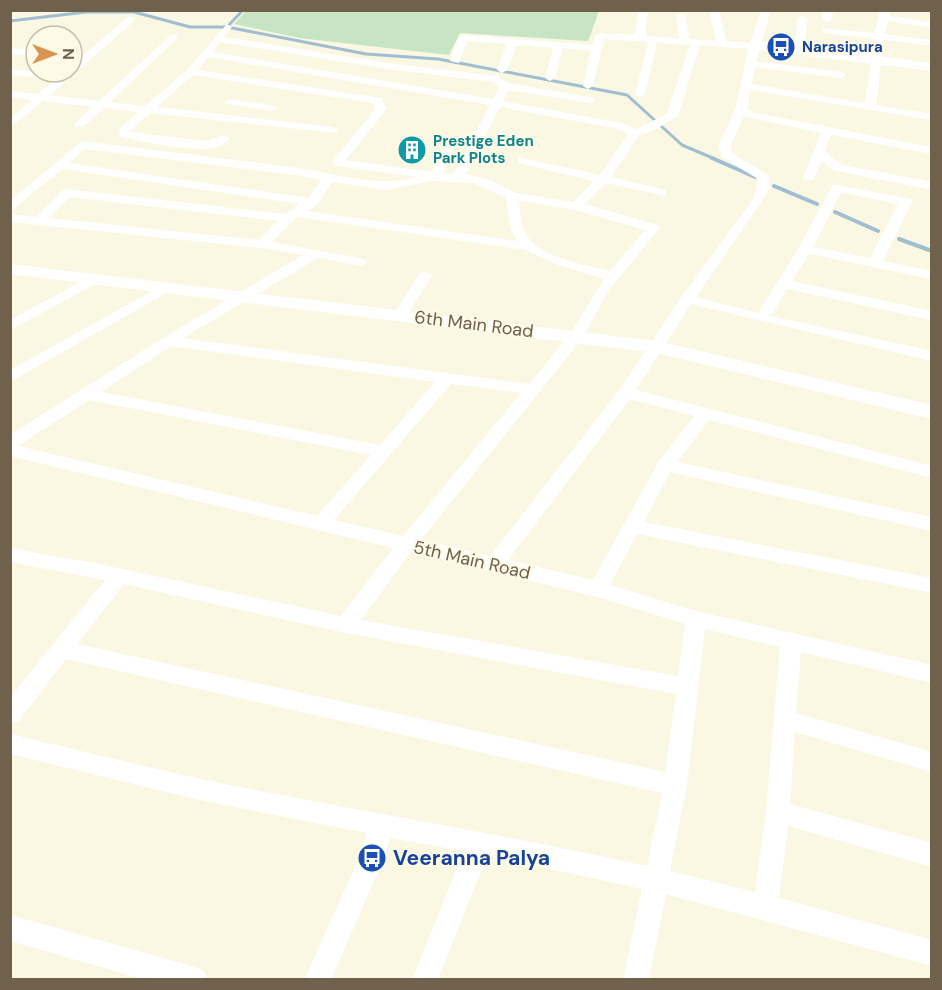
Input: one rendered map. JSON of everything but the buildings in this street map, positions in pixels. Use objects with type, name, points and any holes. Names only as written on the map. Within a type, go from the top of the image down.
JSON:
[{"type":"street","points":[[640,39],[643,10]]},
{"type":"street","points":[[714,10],[722,44]]},
{"type":"street","points":[[494,565],[626,393],[764,189],[764,178],[727,155],[724,147],[741,110],[754,46],[766,10]]},
{"type":"street","points":[[870,107],[875,60],[884,14],[932,25]]},
{"type":"street","points":[[576,206],[605,177],[635,133],[659,124],[672,116],[690,43],[681,16]]},
{"type":"street","points":[[84,60],[131,19]]},
{"type":"street","points":[[800,49],[802,19]]},
{"type":"street","points":[[827,20],[880,35],[932,43]]},
{"type":"street","points":[[224,138],[214,145],[206,145],[123,134],[124,130],[191,72],[208,54],[227,27]]},
{"type":"street","points":[[588,87],[600,36],[800,49],[932,67]]},
{"type":"street","points":[[79,125],[174,37]]},
{"type":"street","points":[[455,61],[463,38],[597,48]]},
{"type":"street","points":[[218,39],[395,67],[483,76],[496,79],[505,86],[590,100]]},
{"type":"street","points":[[640,94],[653,40]]},
{"type":"street","points":[[502,70],[513,42]]},
{"type":"street","points":[[549,78],[560,45]]},
{"type":"street","points":[[208,54],[497,102],[622,126],[635,133]]},
{"type":"street","points":[[751,63],[841,75]]},
{"type":"street","points":[[191,72],[377,100],[381,109],[338,162],[458,177],[486,183],[512,196],[576,206],[653,228],[613,277],[577,336],[405,546],[346,626]]},
{"type":"street","points":[[11,124],[55,84]]},
{"type":"street","points":[[458,177],[505,86]]},
{"type":"street","points":[[747,86],[932,117]]},
{"type":"street","points":[[218,116],[239,92]]},
{"type":"street","points":[[10,94],[152,108],[333,130]]},
{"type":"street","points":[[230,102],[272,108]]},
{"type":"street","points":[[741,110],[752,116],[932,151]]},
{"type":"street","points":[[10,208],[95,131]]},
{"type":"street","points":[[809,177],[827,131]]},
{"type":"street","points":[[436,176],[449,143],[476,143]]},
{"type":"street","points":[[82,145],[276,169],[376,187],[398,186],[436,176]]},
{"type":"street","points":[[819,152],[836,167],[932,186]]},
{"type":"street","points":[[522,160],[605,177],[662,193]]},
{"type":"street","points":[[60,165],[312,202]]},
{"type":"street","points":[[254,192],[276,169]]},
{"type":"street","points":[[262,244],[291,215],[312,202],[329,178]]},
{"type":"street","points":[[762,318],[785,284],[837,187],[906,202],[874,264]]},
{"type":"street","points":[[39,220],[67,193],[291,215],[526,246],[548,257],[613,277]]},
{"type":"street","points":[[512,196],[518,232],[526,246]]},
{"type":"street","points":[[10,218],[262,244],[361,262]]},
{"type":"street","points":[[805,249],[932,275]]},
{"type":"street","points":[[10,443],[168,341],[316,253]]},
{"type":"street","name":"6th Main Road","points":[[10,269],[657,347],[932,412]]},
{"type":"street","points":[[400,315],[425,276]]},
{"type":"street","points":[[10,326],[94,279]]},
{"type":"street","points":[[785,284],[932,316]]},
{"type":"street","points":[[10,377],[165,288]]},
{"type":"street","points":[[687,300],[932,356]]},
{"type":"street","points":[[168,341],[445,381],[533,390]]},
{"type":"street","points":[[320,524],[445,381]]},
{"type":"street","points":[[626,393],[932,472]]},
{"type":"street","points":[[87,394],[382,451]]},
{"type":"street","points":[[598,589],[665,465],[705,414]]},
{"type":"street","name":"5th Main Road","points":[[10,450],[405,546],[598,589],[696,619],[932,674]]},
{"type":"street","points":[[665,465],[932,524]]},
{"type":"street","points":[[631,526],[932,586]]},
{"type":"street","points":[[12,557],[119,576],[346,626],[688,687]]},
{"type":"street","points":[[10,715],[119,576]]},
{"type":"street","points":[[636,980],[654,878],[675,785],[696,619]]},
{"type":"street","points":[[765,907],[778,812],[783,719],[791,641]]},
{"type":"street","points":[[61,648],[422,731],[675,785]]},
{"type":"street","points":[[783,719],[932,762]]},
{"type":"street","points":[[10,744],[200,789],[382,825],[480,841],[654,878],[807,916],[932,953]]},
{"type":"street","points":[[778,812],[932,855]]},
{"type":"street","points":[[317,980],[372,858],[382,825]]},
{"type":"street","points":[[425,980],[480,841]]},
{"type":"street","points":[[10,928],[195,980]]},
{"type":"green space","points":[[247,10],[599,11],[588,41],[460,33],[449,55],[299,38],[234,24]]},
{"type":"waterway","points":[[227,27],[243,10]]},
{"type":"waterway","points":[[10,21],[86,12],[134,12],[190,27],[227,27]]},
{"type":"waterway","points":[[227,27],[366,54],[438,59],[627,95],[682,145],[715,159]]},
{"type":"waterway","points":[[712,158],[755,177]]},
{"type":"waterway","points":[[774,186],[817,204]]},
{"type":"waterway","points":[[835,212],[878,231]]},
{"type":"waterway","points":[[899,239],[932,251]]},
{"type":"place","name":"Narasipura","points":[[781,47]]},
{"type":"place","name":"Prestige Eden Park Plots","points":[[412,150]]},
{"type":"place","name":"Veeranna Palya","points":[[372,858]]}]
